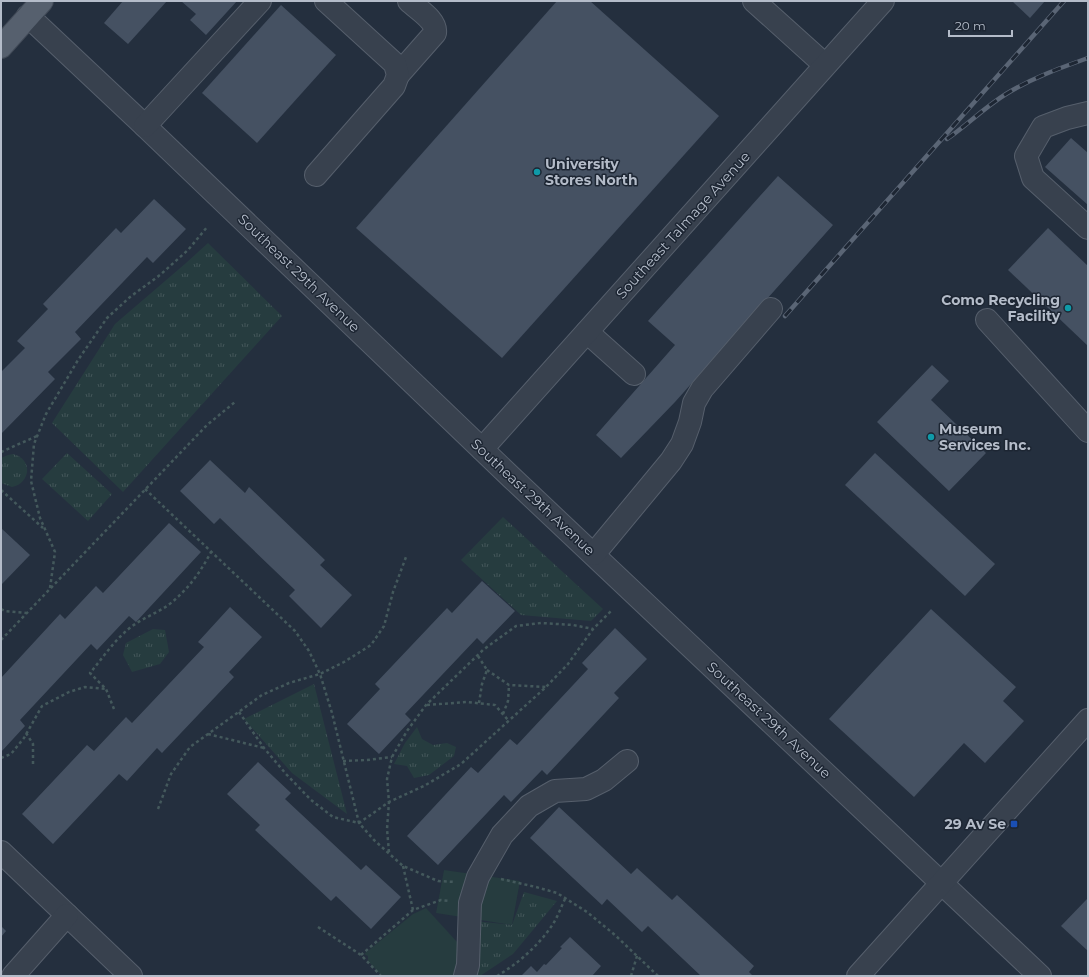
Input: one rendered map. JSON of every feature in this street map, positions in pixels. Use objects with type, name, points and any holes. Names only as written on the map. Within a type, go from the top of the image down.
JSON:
[{"type":"main road","points":[[1,47],[35,9]]},
{"type":"street","points":[[145,126],[260,1]]},
{"type":"street","points":[[326,1],[395,64],[398,75]]},
{"type":"street","points":[[316,175],[394,86],[398,75],[435,33],[435,28],[431,21],[409,1]]},
{"type":"street","points":[[754,1],[825,65]]},
{"type":"street","name":"Southeast Talmage Avenue","points":[[482,449],[883,1]]},
{"type":"street","name":"Southeast 29th Avenue","points":[[35,9],[145,126],[482,449],[1040,976]]},
{"type":"street","points":[[1088,113],[1067,118],[1043,127],[1026,156],[1033,178],[1088,228]]},
{"type":"street","points":[[594,554],[671,461],[682,444],[690,422],[694,403],[702,389],[771,309]]},
{"type":"street","points":[[987,320],[1088,430]]},
{"type":"street","points":[[588,332],[634,374]]},
{"type":"street","points":[[858,976],[1088,720]]},
{"type":"street","points":[[465,976],[468,965],[470,903],[478,877],[502,835],[529,806],[556,791],[586,789],[604,780],[627,761]]},
{"type":"street","points":[[1,852],[131,976]]},
{"type":"street","points":[[13,976],[67,915]]},
{"type":"path","points":[[50,588],[55,552],[40,518],[31,481],[34,444],[46,414],[78,360],[107,318],[130,297],[160,275],[188,250],[208,226]]},
{"type":"path","points":[[1,640],[207,425],[235,402]]},
{"type":"path","points":[[1,452],[37,436]]},
{"type":"path","points":[[145,489],[295,630],[309,651],[320,674],[332,713],[359,824]]},
{"type":"path","points":[[1,490],[45,530]]},
{"type":"path","points":[[114,709],[106,689],[90,673],[124,633],[142,620],[168,606],[188,588],[202,570],[211,552]]},
{"type":"path","points":[[158,809],[171,774],[190,747],[262,695],[289,683],[320,674],[344,662],[371,645],[384,626],[393,592],[406,557]]},
{"type":"path","points":[[1,609],[5,611],[26,613]]},
{"type":"path","points":[[359,824],[389,802],[424,786],[461,764],[546,687],[568,664],[593,629],[612,610]]},
{"type":"path","points":[[389,853],[387,829],[389,802],[386,779],[392,758],[407,731],[426,705],[477,655],[516,626],[541,623],[573,625],[593,629]]},
{"type":"path","points":[[477,655],[487,670],[509,685],[546,687]]},
{"type":"path","points":[[479,703],[482,684],[487,670]]},
{"type":"path","points":[[503,714],[508,701],[509,685]]},
{"type":"path","points":[[1,758],[11,754],[26,734],[42,706],[69,692],[84,687],[106,689]]},
{"type":"path","points":[[426,705],[467,702],[495,705],[508,720]]},
{"type":"path","points":[[239,712],[264,748],[311,800],[333,816],[359,824],[403,866],[438,881],[460,883],[478,877],[502,879],[557,893],[587,912],[615,935],[658,976]]},
{"type":"path","points":[[26,734],[33,744],[33,767]]},
{"type":"path","points":[[208,734],[264,748]]},
{"type":"path","points":[[343,761],[392,758]]},
{"type":"path","points":[[403,866],[413,910]]},
{"type":"path","points":[[497,976],[510,968],[533,949],[554,924],[565,899]]},
{"type":"path","points":[[361,955],[413,910],[441,900],[470,903]]},
{"type":"path","points":[[318,926],[361,955],[381,976]]},
{"type":"path","points":[[631,976],[637,956]]},
{"type":"green space","points":[[208,243],[282,316],[123,492],[52,423],[115,324]]},
{"type":"green space","points":[[67,453],[112,494],[88,521],[42,479]]},
{"type":"green space","points":[[13,454],[24,461],[27,471],[23,481],[12,487],[1,483],[1,458]]},
{"type":"green space","points":[[503,517],[603,609],[591,621],[521,615],[461,560]]},
{"type":"green space","points":[[153,629],[165,630],[169,652],[160,664],[132,672],[123,655],[126,643]]},
{"type":"green space","points":[[314,684],[347,814],[292,773],[244,719]]},
{"type":"green space","points":[[417,727],[422,739],[433,745],[447,743],[456,747],[454,756],[429,775],[414,778],[407,766],[394,764],[405,743]]},
{"type":"green space","points":[[444,870],[520,881],[512,925],[436,913]]},
{"type":"green space","points":[[524,892],[557,901],[513,954],[480,976],[468,976],[475,921],[512,925]]},
{"type":"green space","points":[[426,908],[458,943],[458,954],[454,976],[381,975],[368,961],[368,956],[364,954],[413,914]]},
{"type":"building","points":[[123,1],[167,1],[128,44],[104,23]]},
{"type":"building","points":[[181,1],[237,1],[206,35],[190,20],[196,14]]},
{"type":"building","name":"University Stores North","points":[[557,1],[590,1],[719,116],[502,358],[356,228]]},
{"type":"building","points":[[1012,1],[1045,1],[1030,18]]},
{"type":"building","points":[[281,5],[336,55],[257,143],[202,93]]},
{"type":"building","points":[[1071,138],[1088,153],[1088,205],[1045,167]]},
{"type":"building","points":[[778,176],[833,225],[675,402],[621,458],[596,435],[675,345],[648,321]]},
{"type":"building","points":[[154,199],[186,229],[153,263],[147,257],[75,332],[81,339],[48,372],[55,379],[1,434],[1,372],[25,348],[17,341],[48,309],[43,304],[116,228],[121,233]]},
{"type":"building","name":"Como Recycling Facility","points":[[1048,228],[1088,266],[1088,346],[1008,270]]},
{"type":"building","name":"Museum Services Inc.","points":[[932,365],[949,381],[931,400],[986,453],[949,491],[877,422]]},
{"type":"building","points":[[875,453],[995,564],[965,596],[845,485]]},
{"type":"building","points":[[210,460],[245,493],[249,487],[325,560],[320,565],[352,595],[321,628],[289,596],[295,590],[220,518],[214,524],[180,491]]},
{"type":"building","points":[[169,523],[201,552],[136,622],[129,616],[97,650],[91,644],[20,720],[25,726],[1,752],[1,678],[60,614],[65,619],[96,586],[103,593]]},
{"type":"building","points":[[1,528],[30,555],[1,585]]},
{"type":"building","points":[[482,581],[515,611],[483,644],[477,638],[405,714],[411,720],[379,754],[347,724],[380,689],[375,684],[447,608],[452,613]]},
{"type":"building","points":[[230,607],[262,637],[229,672],[234,677],[162,753],[157,748],[127,781],[119,774],[53,844],[22,814],[87,745],[94,751],[126,717],[132,723],[204,647],[198,642]]},
{"type":"building","points":[[931,609],[1016,687],[1003,701],[1024,721],[985,763],[964,743],[914,797],[829,719]]},
{"type":"building","points":[[615,628],[647,659],[614,693],[619,698],[547,775],[542,770],[511,802],[504,795],[438,865],[407,836],[471,767],[478,773],[510,739],[517,745],[588,669],[582,663]]},
{"type":"building","points":[[258,762],[291,793],[285,799],[361,870],[366,865],[401,897],[371,929],[336,896],[331,901],[255,830],[260,825],[227,794]]},
{"type":"building","points":[[559,807],[631,874],[637,868],[672,900],[677,895],[754,966],[749,972],[753,976],[701,976],[648,926],[642,932],[607,899],[602,905],[530,838]]},
{"type":"building","points":[[1088,898],[1088,951],[1061,926]]},
{"type":"building","points":[[1,926],[6,931],[1,937]]},
{"type":"building","points":[[570,937],[601,966],[592,976],[521,976],[531,966],[537,972],[544,964],[546,965]]},
{"type":"railway","points":[[785,316],[1064,1]]},
{"type":"railway","points":[[947,139],[1016,88],[1046,74],[1088,58]]},
{"type":"place","name":"University Stores North","points":[[537,172]]},
{"type":"place","name":"Como Recycling Facility","points":[[1068,308]]},
{"type":"place","name":"Museum Services Inc.","points":[[931,437]]},
{"type":"place","name":"29 Av Se","points":[[1014,824]]}]
